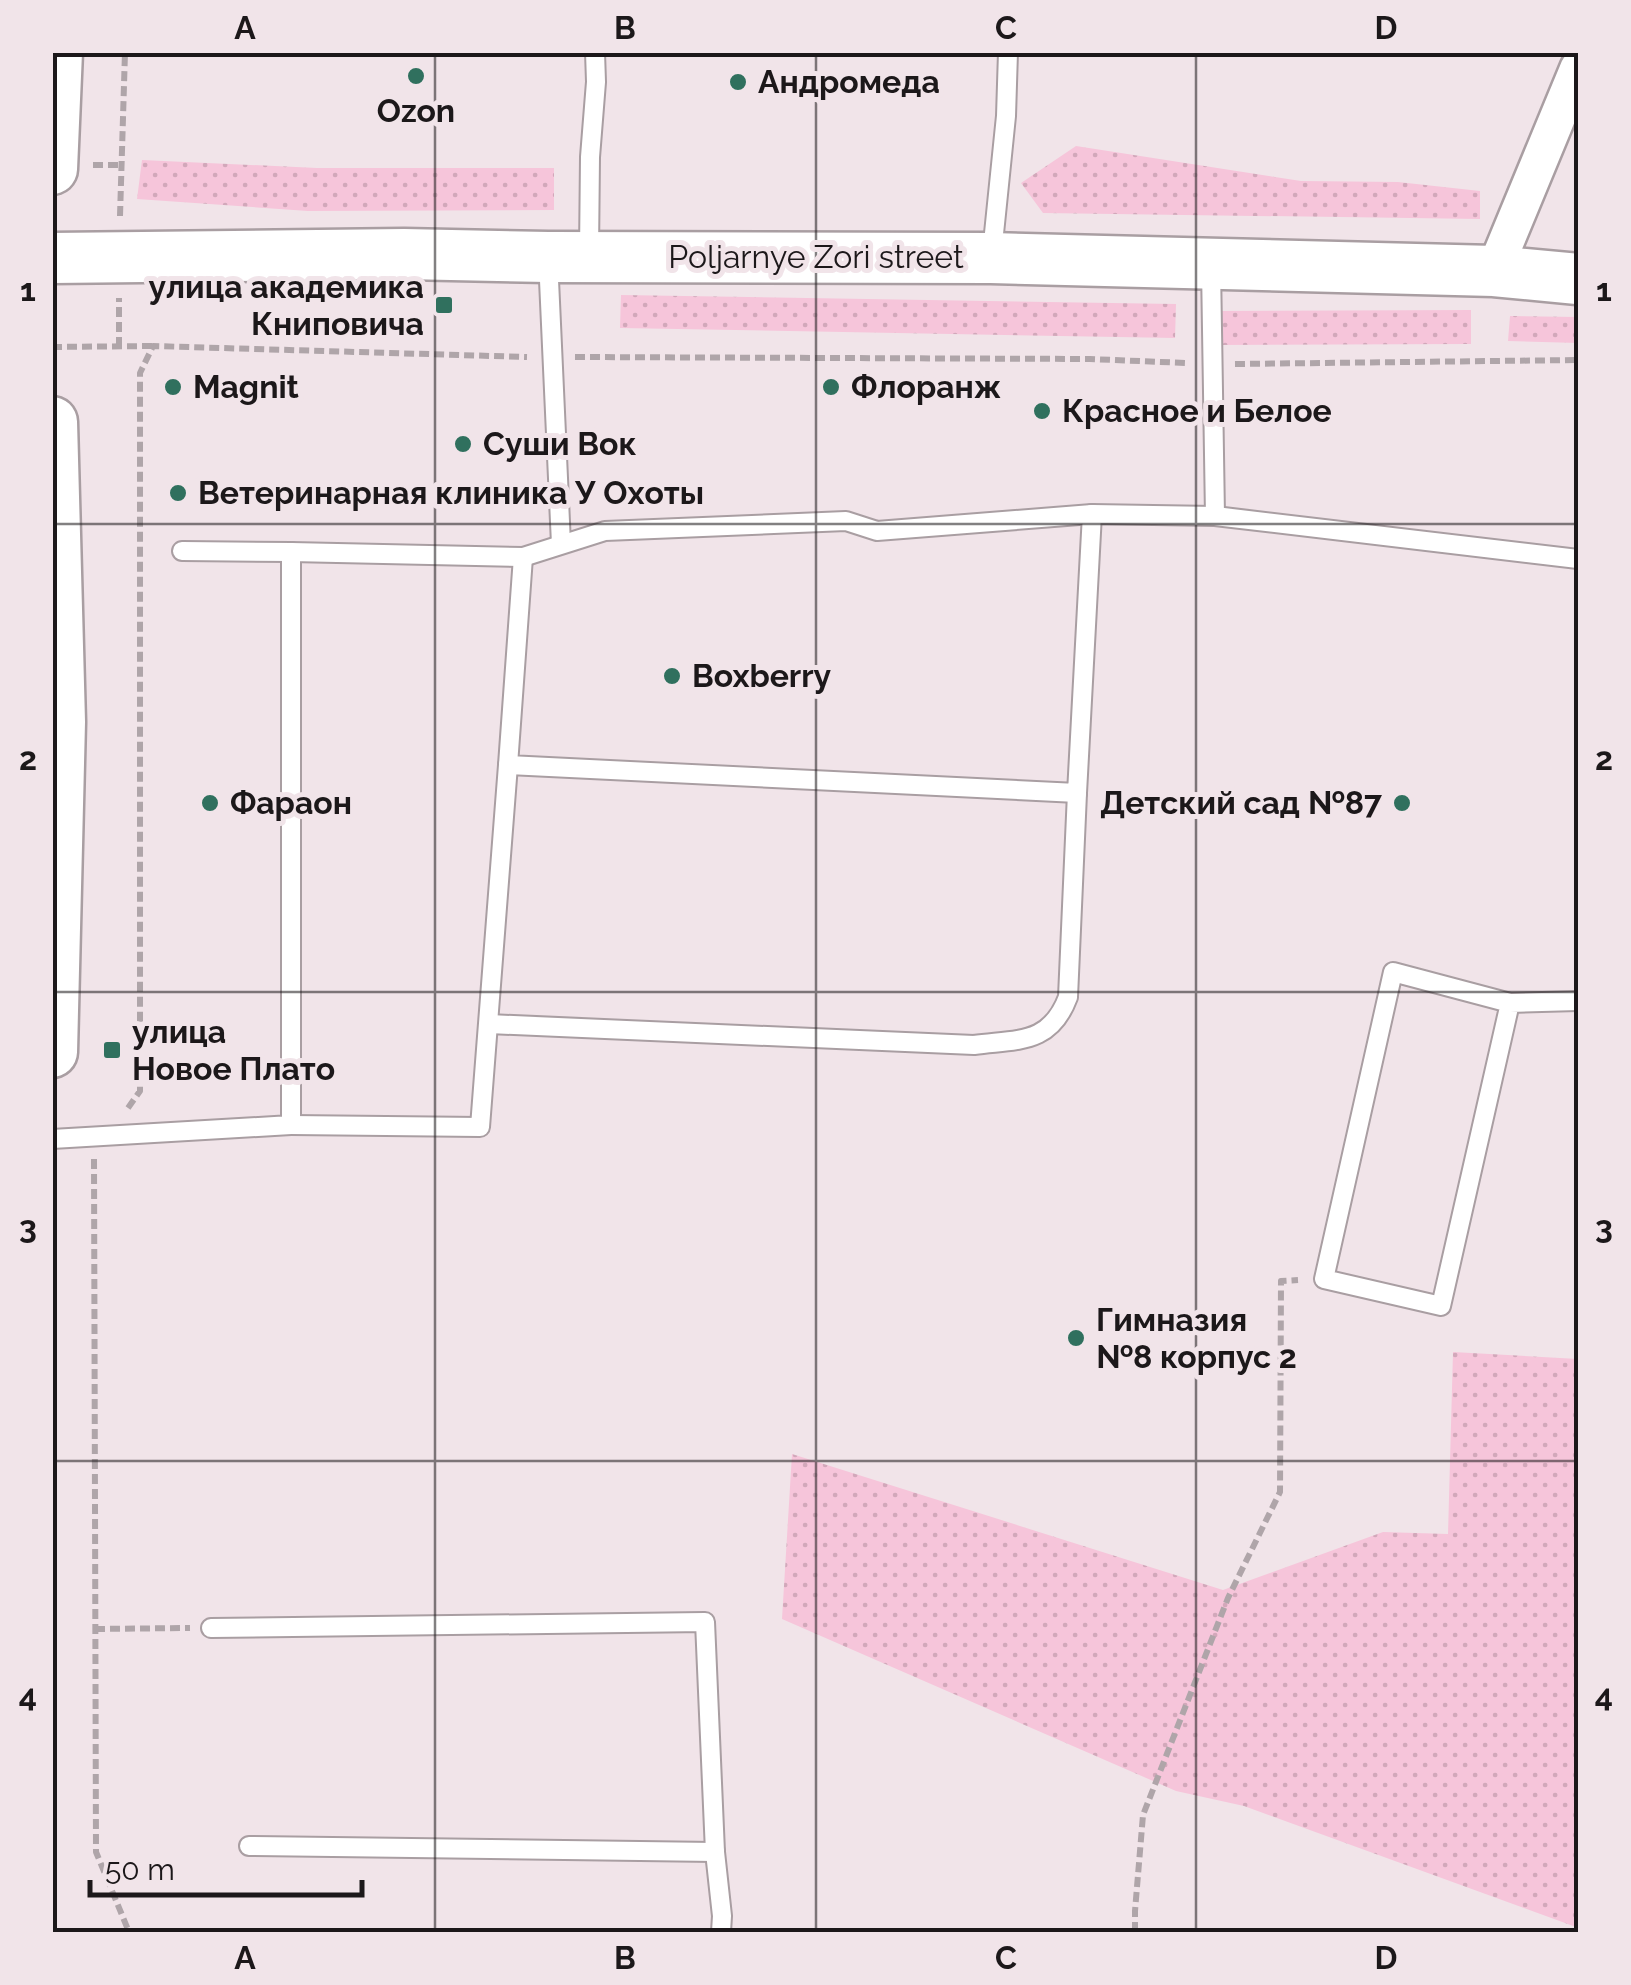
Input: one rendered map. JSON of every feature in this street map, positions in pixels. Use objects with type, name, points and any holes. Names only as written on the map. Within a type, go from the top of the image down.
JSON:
[{"type":"main road","points":[[52,169],[57,52]]},
{"type":"main road","name":"Poljarnye Zori street","points":[[52,258],[404,254],[991,258],[1494,272],[1578,279]]},
{"type":"main road","points":[[52,422],[60,722],[52,1052]]},
{"type":"street","points":[[1494,272],[1578,68]]},
{"type":"lane","points":[[561,544],[554,357],[595,52]]},
{"type":"lane","points":[[991,258],[1006,116],[1008,52]]},
{"type":"lane","points":[[1210,264],[1215,516]]},
{"type":"lane","points":[[489,1024],[974,1045],[1037,1037],[1060,1017],[1068,997],[1092,514]]},
{"type":"lane","points":[[182,550],[523,557],[604,531],[846,521],[876,532],[1092,514],[1215,516],[1578,559]]},
{"type":"lane","points":[[291,552],[291,1125]]},
{"type":"lane","points":[[52,1138],[291,1125],[480,1127],[523,557]]},
{"type":"lane","points":[[508,765],[1077,793]]},
{"type":"lane","points":[[1510,1003],[1441,1306],[1324,1279],[1393,972],[1510,1003],[1578,1001]]},
{"type":"lane","points":[[211,1628],[705,1622],[722,1932]]},
{"type":"lane","points":[[249,1846],[715,1852]]},
{"type":"path","points":[[122,166],[125,52]]},
{"type":"path","points":[[129,1932],[96,1852],[94,1158],[140,1091],[140,373],[153,346]]},
{"type":"path","points":[[52,348],[153,346],[554,357],[1090,359],[1212,364],[1578,360]]},
{"type":"path","points":[[1135,1932],[1144,1816],[1228,1598],[1280,1492],[1281,1281],[1324,1279]]},
{"type":"path","points":[[95,1629],[211,1628]]},
{"type":"shaded area","points":[[1076,146],[1301,181],[1398,182],[1480,191],[1480,219],[1043,213],[1021,183]]},
{"type":"shaded area","points":[[142,160],[317,168],[554,168],[554,210],[308,211],[137,199]]},
{"type":"shaded area","points":[[621,295],[1176,304],[1175,338],[620,328]]},
{"type":"shaded area","points":[[1471,310],[1471,344],[1218,345],[1218,311]]},
{"type":"shaded area","points":[[1510,316],[1578,317],[1578,343],[1508,341]]},
{"type":"shaded area","points":[[1453,1352],[1578,1359],[1578,1932],[1576,1927],[1244,1806],[1176,1791],[782,1619],[792,1454],[1223,1590],[1383,1532],[1448,1534]]},
{"type":"place","name":"Ozon","points":[[416,76]]},
{"type":"place","name":"Андромеда","points":[[738,82]]},
{"type":"place","name":"улица академика Книповича","points":[[444,305]]},
{"type":"place","name":"Magnit","points":[[173,387]]},
{"type":"place","name":"Флоранж","points":[[831,387]]},
{"type":"place","name":"Красное и Белое","points":[[1042,411]]},
{"type":"place","name":"Суши Вок","points":[[463,444]]},
{"type":"place","name":"Ветеринарная клиника У Охоты","points":[[178,493]]},
{"type":"place","name":"Boxberry","points":[[672,676]]},
{"type":"place","name":"Фараон","points":[[210,803]]},
{"type":"place","name":"Детский сад №87","points":[[1402,803]]},
{"type":"place","name":"улица Новое Плато","points":[[112,1050]]},
{"type":"place","name":"Гимназия №8 корпус 2","points":[[1076,1338]]}]
